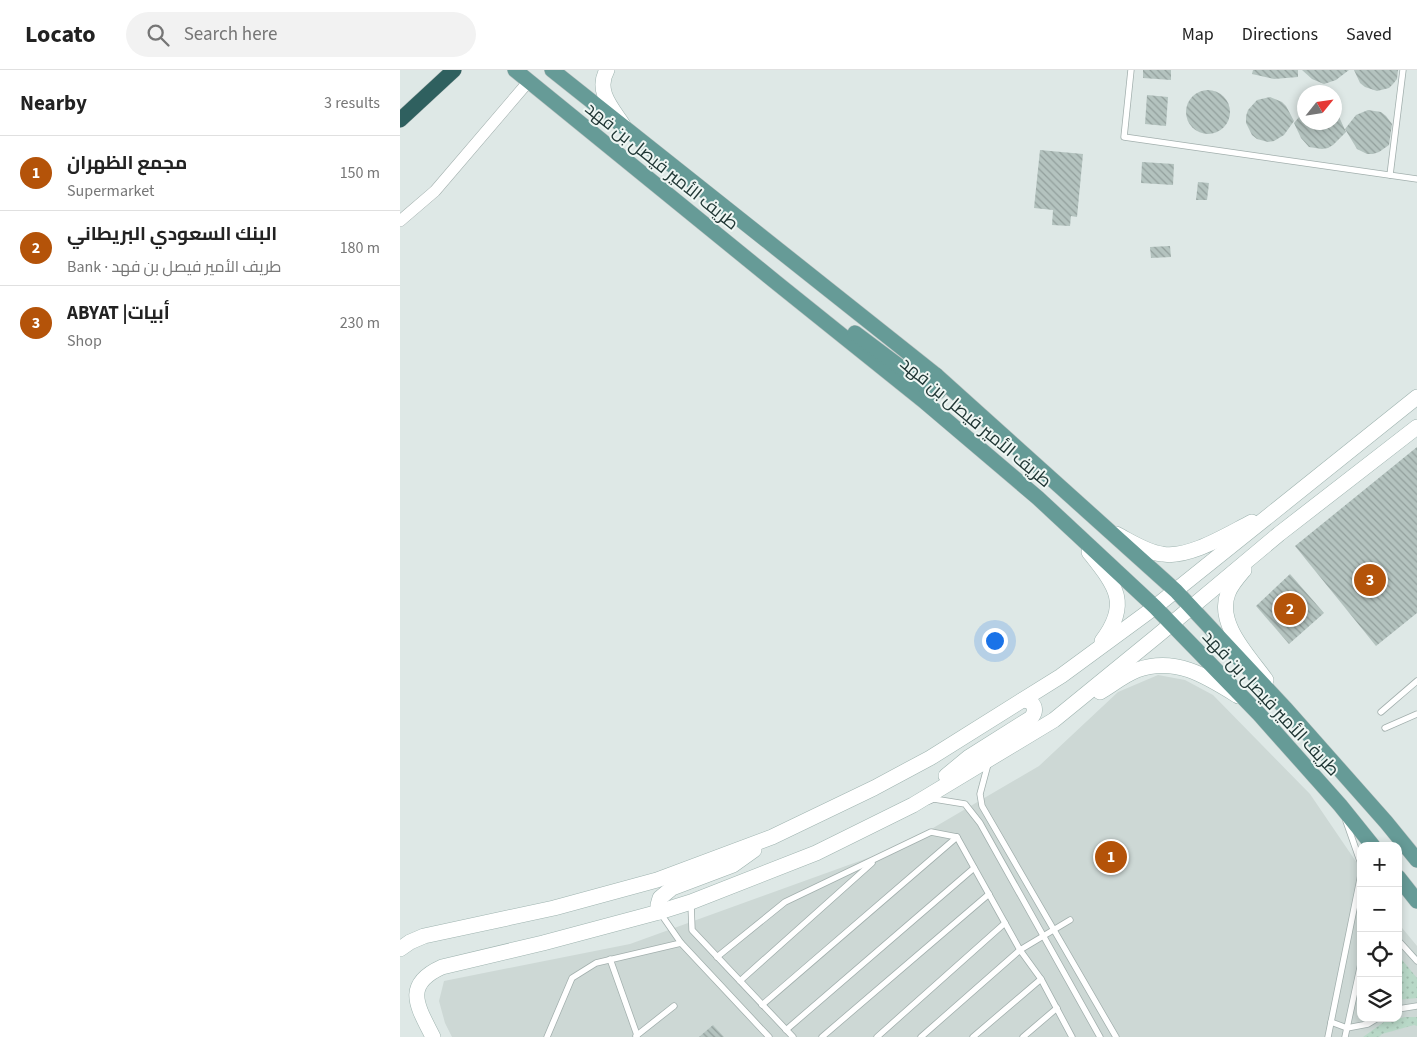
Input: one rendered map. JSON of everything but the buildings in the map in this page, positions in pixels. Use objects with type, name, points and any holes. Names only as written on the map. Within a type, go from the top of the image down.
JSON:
[{"type":"highway","points":[[400,120],[454,70]]},
{"type":"main road","name":"طريف الأمير فيصل بن فهد","points":[[516,70],[925,402],[1038,498],[1155,607],[1249,704],[1340,805],[1370,842]]},
{"type":"main road","name":"طريف الأمير فيصل بن فهد","points":[[552,70],[936,375],[1176,591],[1285,708],[1386,822],[1417,860]]},
{"type":"main road","points":[[778,284],[847,327],[935,393],[941,388],[936,375]]},
{"type":"main road","points":[[1402,884],[1411,899]]},
{"type":"street","points":[[606,70],[602,80],[604,96],[624,126]]},
{"type":"street","points":[[400,221],[435,191],[529,81]]},
{"type":"street","points":[[400,949],[424,936],[554,908],[657,880],[772,837],[874,788],[930,758],[1061,676],[1155,607],[1417,397]]},
{"type":"street","points":[[1054,720],[1255,554],[1417,427]]},
{"type":"street","points":[[1108,530],[1155,553],[1170,555],[1195,549],[1276,511]]},
{"type":"street","points":[[1072,529],[1110,579],[1118,604],[1113,627],[1095,651]]},
{"type":"street","points":[[1255,554],[1229,591],[1226,600],[1226,620],[1230,630],[1285,708]]},
{"type":"street","points":[[433,1037],[419,1009],[416,998],[417,988],[423,978],[432,972],[442,967],[660,912],[816,854],[913,805],[1136,670],[1158,665],[1177,666],[1194,671],[1209,678],[1249,704]]},
{"type":"street","points":[[913,805],[969,757],[1032,718],[1035,710],[1032,702],[1023,700]]},
{"type":"street","points":[[660,912],[658,905],[660,898],[672,888],[733,864],[772,837]]},
{"type":"lane","points":[[1131,70],[1124,137],[1417,179]]},
{"type":"lane","points":[[1390,175],[1403,70]]},
{"type":"lane","points":[[1381,712],[1417,681]]},
{"type":"lane","points":[[1385,728],[1408,720],[1417,714]]},
{"type":"lane","points":[[989,760],[980,794],[982,806],[1116,1037]]},
{"type":"lane","points":[[913,805],[934,799],[965,804],[980,823],[1100,1037]]},
{"type":"lane","points":[[1340,805],[1357,853]]},
{"type":"lane","points":[[717,957],[784,902],[931,832],[957,836]]},
{"type":"lane","points":[[957,836],[1020,950],[1041,979],[1072,1037]]},
{"type":"lane","points":[[762,1005],[957,836]]},
{"type":"lane","points":[[740,981],[879,857]]},
{"type":"lane","points":[[786,1030],[974,868]]},
{"type":"lane","points":[[822,1037],[989,894]]},
{"type":"lane","points":[[1328,1037],[1357,899]]},
{"type":"lane","points":[[1411,899],[1417,908]]},
{"type":"lane","points":[[691,902],[692,930],[793,1037]]},
{"type":"lane","points":[[660,912],[681,943],[769,1037]]},
{"type":"lane","points":[[921,1037],[1020,950],[1042,935],[1070,920]]},
{"type":"lane","points":[[877,1037],[1005,923]]},
{"type":"lane","points":[[547,1037],[572,978],[596,962],[681,943]]},
{"type":"lane","points":[[1402,944],[1417,961]]},
{"type":"lane","points":[[610,959],[636,1036],[674,1006]]},
{"type":"lane","points":[[1345,1037],[1358,977]]},
{"type":"lane","points":[[973,1037],[1041,979]]},
{"type":"lane","points":[[1402,1008],[1417,1006]]},
{"type":"lane","points":[[1023,1037],[1057,1008]]},
{"type":"lane","points":[[1331,1022],[1346,1028],[1371,1022]]},
{"type":"shaded area","points":[[1158,675],[1185,680],[1213,695],[1310,794],[1357,863],[1357,1022],[1402,1022],[1402,928],[1417,946],[1417,1037],[452,1037],[445,1023],[439,1001],[444,981],[630,944],[904,845],[1039,766],[1118,692]]},
{"type":"green space","points":[[1402,960],[1417,978],[1417,998],[1402,1000]]},
{"type":"green space","points":[[1417,1017],[1417,1026],[1414,1025],[1382,1034],[1379,1037],[1363,1037],[1384,1022],[1402,1022],[1402,1018]]},
{"type":"place","name":"ABYAT |أبيات","points":[[1370,580]]},
{"type":"place","name":"البنك السعودي البريطاني","points":[[1290,609]]},
{"type":"place","name":"مجمع الظهران","points":[[1111,857]]}]
